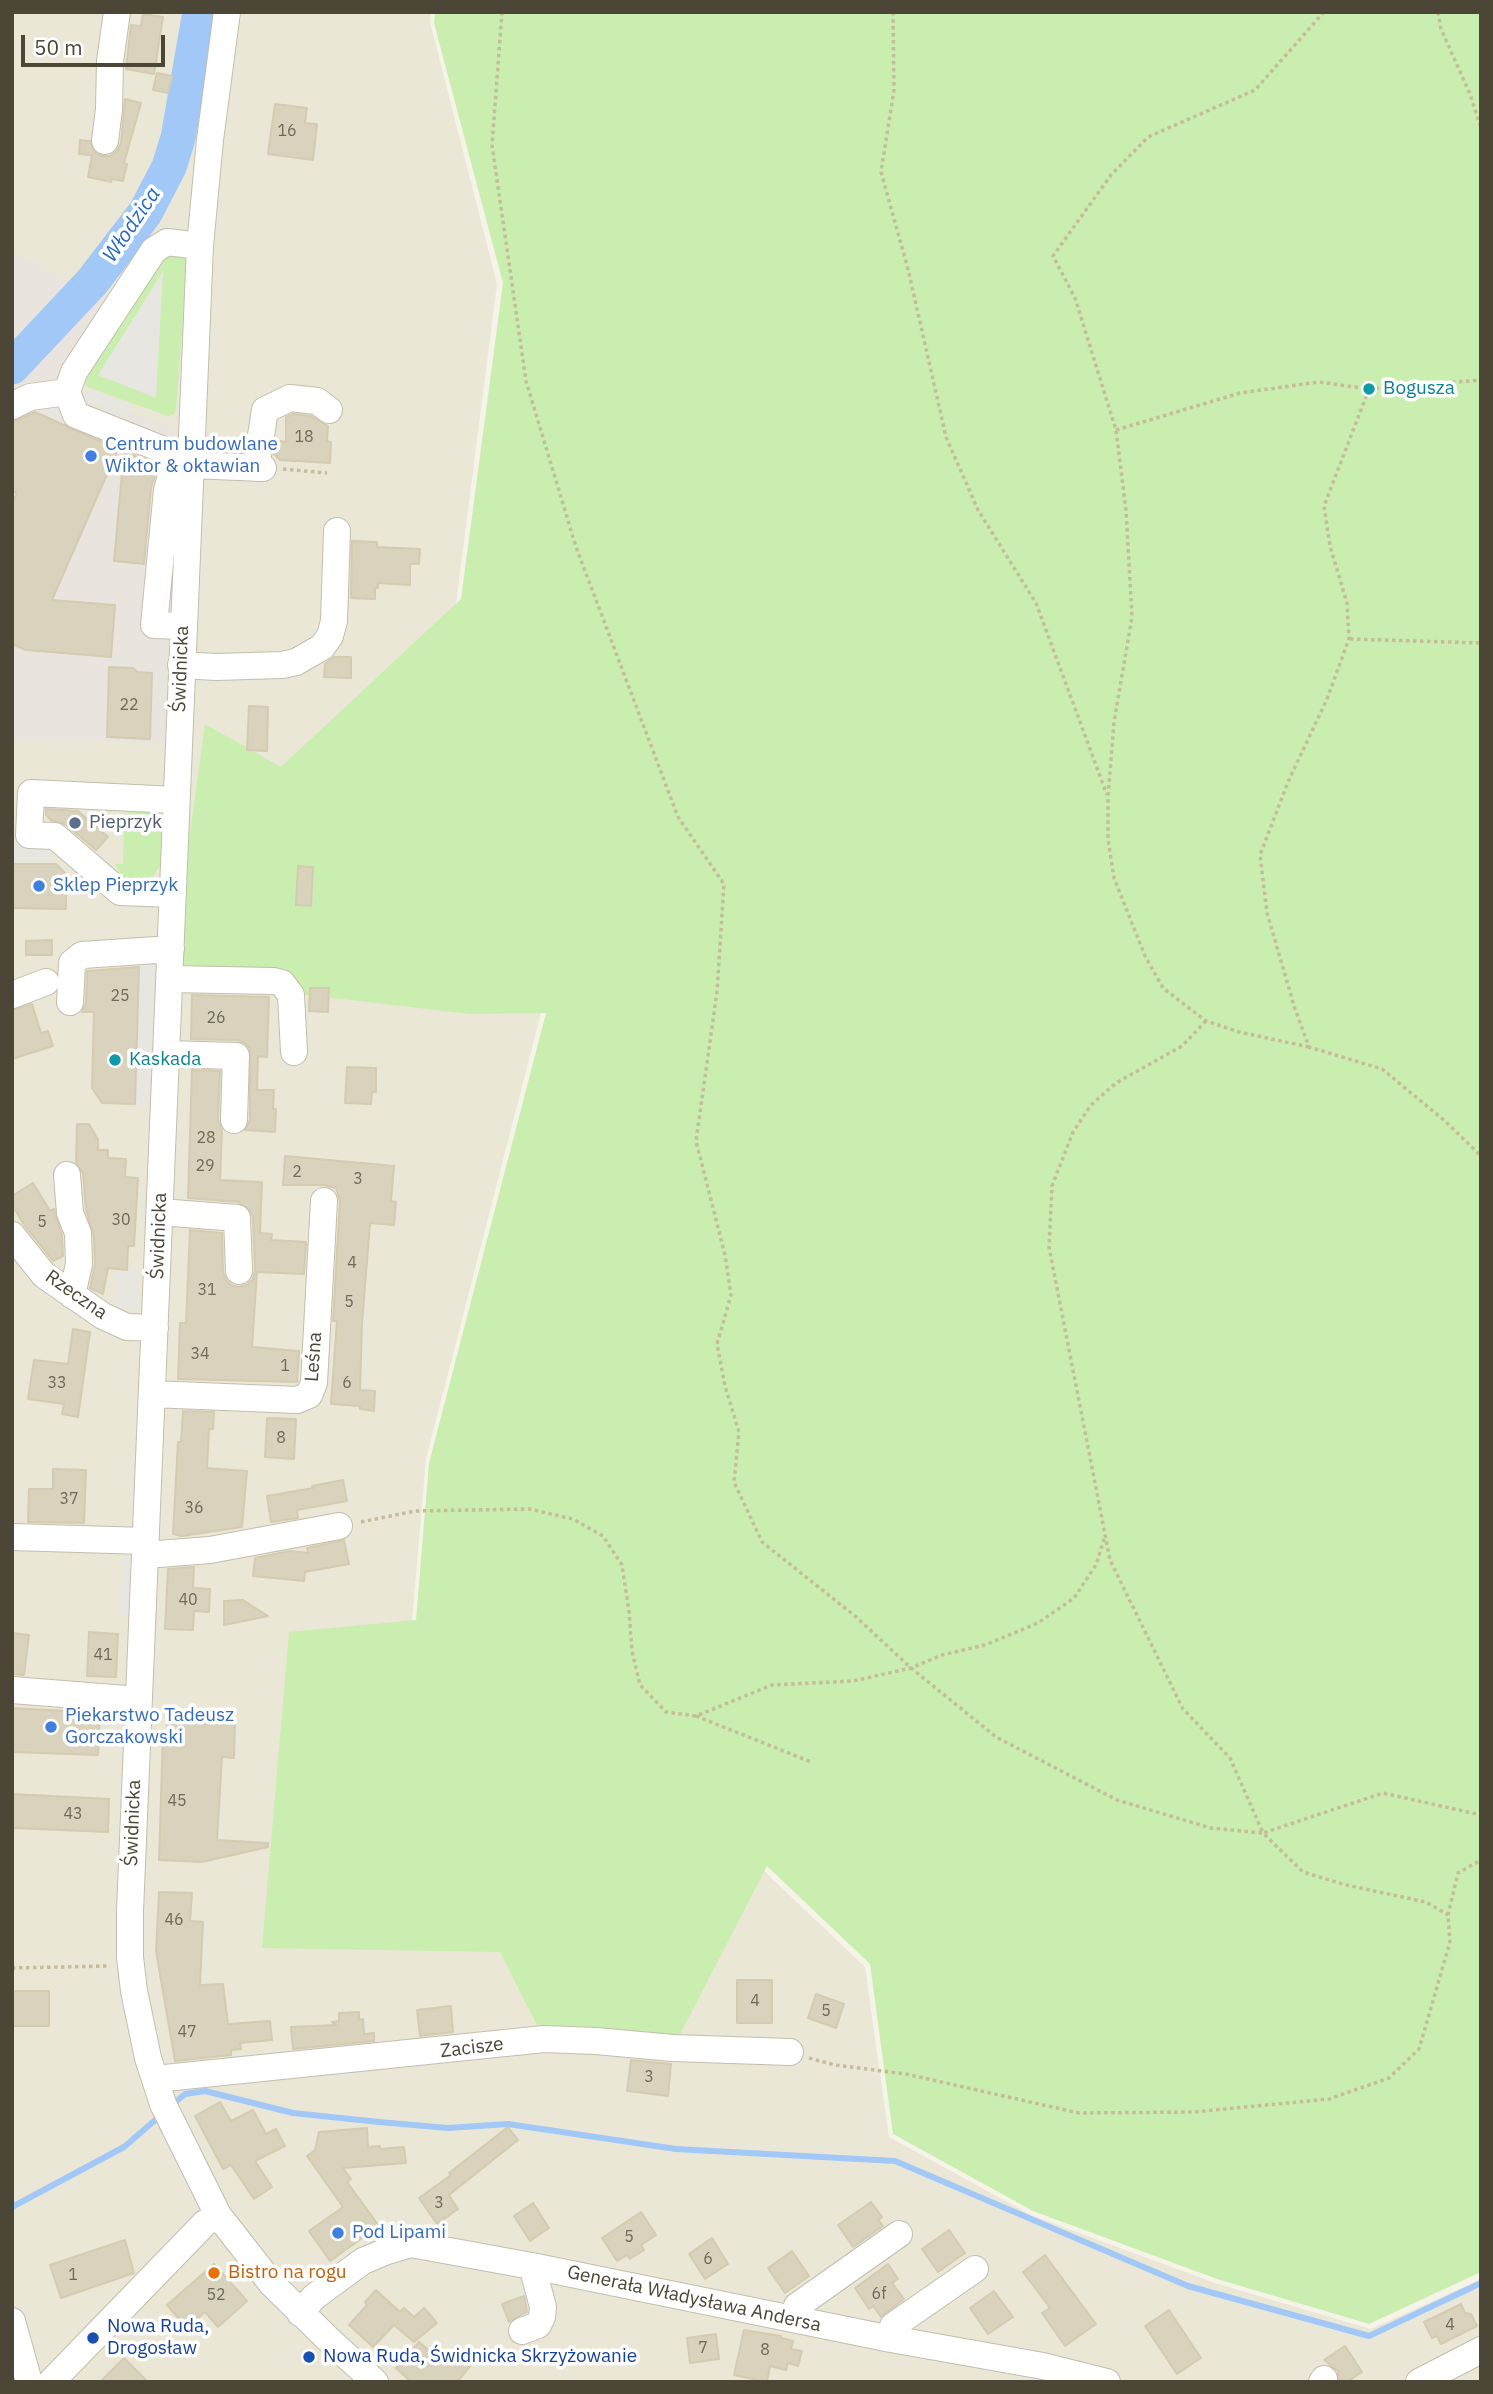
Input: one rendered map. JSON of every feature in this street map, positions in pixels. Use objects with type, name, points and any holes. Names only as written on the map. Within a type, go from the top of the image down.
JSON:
[{"type":"street","points":[[105,141],[110,61],[117,12]]},
{"type":"street","name":"Świdnicka","points":[[228,12],[210,140],[186,457],[183,626],[130,1911],[131,1965],[134,1991],[155,2079],[167,2112],[218,2215],[272,2284],[375,2382]]},
{"type":"street","points":[[200,246],[167,242],[154,250],[74,372],[67,392],[76,415],[186,457],[260,468],[265,410],[290,398],[317,401],[329,410]]},
{"type":"street","points":[[12,406],[30,397],[67,392]]},
{"type":"street","points":[[181,665],[282,665],[296,662],[322,648],[330,636],[334,621],[337,531]]},
{"type":"street","points":[[173,894],[120,892],[55,836],[29,835],[31,793],[176,800]]},
{"type":"street","points":[[70,1002],[72,963],[82,955],[171,949]]},
{"type":"street","points":[[170,979],[282,983],[291,995],[294,1052]]},
{"type":"street","points":[[12,995],[46,982]]},
{"type":"street","points":[[167,1054],[236,1056],[234,1120]]},
{"type":"street","points":[[67,1175],[70,1213],[78,1233],[79,1264],[72,1295]]},
{"type":"street","name":"Leśna","points":[[152,1394],[297,1401],[309,1395],[314,1383],[324,1201]]},
{"type":"street","points":[[160,1212],[237,1218],[239,1271]]},
{"type":"street","name":"Rzeczna","points":[[12,1235],[44,1275],[103,1317],[127,1327],[155,1328]]},
{"type":"street","points":[[12,1537],[146,1548],[210,1550],[339,1526]]},
{"type":"street","points":[[12,1690],[139,1700]]},
{"type":"street","name":"Zacisze","points":[[155,2079],[544,2039],[673,2048],[790,2052]]},
{"type":"street","points":[[51,2382],[205,2223],[218,2215]]},
{"type":"street","points":[[795,2319],[797,2306],[900,2234]]},
{"type":"street","name":"Generała Władysława Andersa","points":[[300,2313],[314,2297],[363,2261],[411,2244],[537,2266],[795,2319],[1042,2374],[1107,2382]]},
{"type":"street","points":[[522,2331],[538,2325],[542,2317],[543,2307],[535,2277],[537,2266]]},
{"type":"street","points":[[891,2339],[893,2326],[975,2269]]},
{"type":"street","points":[[12,2321],[29,2382]]},
{"type":"street","points":[[1419,2382],[1481,2350]]},
{"type":"path","points":[[502,12],[492,145],[526,381],[576,547],[678,817],[724,884],[717,992],[696,1141],[725,1255],[731,1294],[717,1344],[738,1432],[734,1482],[762,1542],[855,1616],[911,1668],[996,1737],[1117,1800],[1211,1828],[1263,1833],[1383,1793],[1481,1815]]},
{"type":"path","points":[[893,12],[894,90],[881,172],[908,269],[946,437],[978,510],[1036,603],[1108,797]]},
{"type":"path","points":[[1324,12],[1255,90],[1148,137],[1111,175],[1054,256],[1075,298],[1116,430],[1126,510],[1132,617],[1114,722],[1108,797],[1108,839],[1114,877],[1145,956],[1163,988],[1206,1021],[1382,1069],[1445,1121],[1481,1156]]},
{"type":"path","points":[[1438,12],[1441,29],[1470,94],[1481,128]]},
{"type":"path","points":[[1116,430],[1240,393],[1319,382],[1369,389],[1481,380]]},
{"type":"path","points":[[1309,1047],[1294,1009],[1266,913],[1260,855],[1288,782],[1327,699],[1349,639],[1347,603],[1330,546],[1324,506],[1369,389]]},
{"type":"path","points":[[260,468],[327,473]]},
{"type":"path","points":[[1349,639],[1481,643]]},
{"type":"path","points":[[1206,1021],[1182,1046],[1116,1083],[1091,1105],[1073,1132],[1052,1186],[1049,1247],[1110,1560],[1183,1709],[1230,1758],[1263,1833],[1303,1872],[1346,1885],[1426,1902],[1448,1915]]},
{"type":"path","points":[[339,1526],[415,1511],[528,1509],[573,1519],[603,1536],[622,1565],[632,1651],[640,1685],[666,1712],[696,1716],[811,1762]]},
{"type":"path","points":[[696,1716],[772,1685],[853,1681],[911,1668],[942,1655],[985,1645],[1038,1623],[1074,1598],[1096,1565],[1105,1534]]},
{"type":"path","points":[[790,2052],[835,2065],[906,2074],[1079,2113],[1195,2112],[1329,2099],[1389,2078],[1419,2049],[1450,1942],[1448,1915],[1458,1872],[1481,1860]]},
{"type":"path","points":[[12,1968],[131,1965]]},
{"type":"shaded area","points":[[12,12],[431,12],[430,22],[497,284],[456,604],[554,718],[542,1009],[426,1459],[400,1761],[761,1868],[865,1967],[889,2137],[1031,2215],[1215,2283],[1371,2329],[1481,2279],[1481,2382],[12,2382]]},
{"type":"shaded area","points":[[12,254],[121,300],[68,392],[191,433],[168,743],[12,740]]},
{"type":"shaded area","points":[[163,271],[156,398],[98,375]]},
{"type":"shaded area","points":[[87,389],[132,405],[128,416],[83,399]]},
{"type":"shaded area","points":[[12,846],[49,846],[49,861],[12,861]]},
{"type":"shaded area","points":[[140,962],[157,963],[153,1105],[136,1105]]},
{"type":"shaded area","points":[[118,1272],[139,1272],[137,1309],[116,1308]]},
{"type":"shaded area","points":[[123,1557],[134,1558],[131,1616],[119,1615]]},
{"type":"green space","points":[[435,12],[1481,12],[1481,2272],[1369,2324],[1217,2279],[1033,2211],[893,2134],[870,1964],[767,1866],[673,2048],[544,2039],[500,1952],[262,1948],[289,1632],[416,1620],[429,1463],[546,1013],[470,1014],[170,979],[205,724],[281,767],[461,599],[503,283],[434,23]]},
{"type":"green space","points":[[167,252],[184,257],[187,264],[176,411],[168,416],[87,387],[84,382],[84,376]]},
{"type":"green space","points":[[131,810],[148,811],[153,815],[162,829],[164,839],[163,859],[159,868],[143,883],[131,882],[122,877],[115,864],[123,864],[124,827],[117,826]]},
{"type":"building","points":[[143,14],[163,17],[154,74],[126,69],[131,25],[141,26]]},
{"type":"building","points":[[157,73],[172,76],[168,93],[153,90]]},
{"type":"building","points":[[125,99],[141,103],[124,163],[127,164],[123,181],[112,179],[111,182],[88,177],[92,155],[79,154],[80,140],[90,141],[95,153],[102,156],[110,156],[117,151],[121,143]]},
{"type":"building","points":[[275,104],[307,108],[305,123],[317,124],[313,160],[268,154]]},
{"type":"building","points":[[35,412],[118,449],[52,600],[115,605],[111,657],[26,650],[12,644],[12,504],[17,493],[12,491],[12,422]]},
{"type":"building","points":[[293,414],[311,416],[328,426],[327,441],[331,442],[330,463],[280,460],[274,454],[280,441],[286,442],[286,417]]},
{"type":"building","points":[[124,451],[158,465],[151,488],[144,564],[114,561]]},
{"type":"building","points":[[352,541],[377,542],[377,547],[420,549],[419,564],[410,564],[410,585],[378,583],[375,599],[351,598]]},
{"type":"building","points":[[334,657],[351,657],[351,678],[324,677],[325,664]]},
{"type":"building","points":[[109,667],[133,668],[137,672],[152,673],[150,739],[107,737]]},
{"type":"building","points":[[249,706],[268,707],[267,751],[247,750]]},
{"type":"building","points":[[46,809],[78,811],[108,837],[96,850],[65,824],[51,820],[46,815]]},
{"type":"building","points":[[13,864],[56,864],[66,874],[66,909],[12,908]]},
{"type":"building","points":[[298,866],[313,867],[311,906],[296,905]]},
{"type":"building","points":[[52,940],[52,955],[26,955],[26,941]]},
{"type":"building","points":[[139,967],[135,1104],[102,1103],[92,1088],[94,1012],[82,1012],[86,1003],[87,971]]},
{"type":"building","points":[[310,988],[329,988],[328,1012],[309,1011]]},
{"type":"building","points":[[192,995],[269,997],[267,1057],[258,1056],[257,1090],[274,1090],[275,1132],[245,1130],[250,1120],[250,1049],[237,1040],[191,1039]]},
{"type":"building","points":[[32,1004],[41,1033],[48,1031],[53,1046],[12,1059],[12,1010]]},
{"type":"building","points":[[347,1067],[376,1068],[376,1092],[372,1092],[371,1104],[345,1103]]},
{"type":"building","points":[[192,1070],[220,1071],[220,1180],[262,1182],[260,1233],[272,1234],[271,1240],[306,1242],[304,1274],[257,1272],[252,1347],[299,1351],[297,1382],[178,1379],[180,1323],[186,1323],[190,1230],[222,1233],[223,1272],[231,1285],[247,1285],[253,1279],[255,1270],[253,1217],[250,1210],[238,1202],[188,1198]]},
{"type":"building","points":[[77,1124],[89,1124],[98,1140],[98,1150],[108,1150],[108,1158],[126,1159],[125,1177],[138,1178],[134,1246],[128,1246],[127,1270],[108,1268],[103,1294],[90,1288],[95,1264],[94,1237],[86,1209],[83,1173],[76,1163]]},
{"type":"building","points":[[285,1156],[394,1166],[391,1201],[396,1202],[394,1225],[370,1223],[360,1390],[375,1391],[374,1411],[360,1409],[360,1406],[331,1404],[337,1321],[333,1321],[340,1201],[336,1188],[324,1185],[283,1185]]},
{"type":"building","points":[[33,1183],[50,1211],[54,1209],[62,1236],[63,1256],[53,1261],[12,1205],[12,1196]]},
{"type":"building","points":[[73,1329],[90,1332],[78,1417],[62,1414],[64,1404],[28,1399],[34,1360],[68,1364]]},
{"type":"building","points":[[183,1411],[214,1412],[213,1429],[209,1429],[207,1468],[247,1471],[242,1527],[182,1536],[173,1534],[178,1442],[181,1442]]},
{"type":"building","points":[[267,1418],[296,1419],[294,1459],[265,1457]]},
{"type":"building","points":[[53,1469],[86,1470],[84,1523],[28,1522],[29,1489],[53,1489]]},
{"type":"building","points":[[343,1480],[347,1501],[297,1510],[298,1518],[271,1522],[267,1496]]},
{"type":"building","points":[[344,1540],[349,1564],[305,1572],[304,1581],[253,1576],[255,1558],[290,1551],[308,1553],[307,1548]]},
{"type":"building","points":[[194,1567],[193,1588],[210,1589],[209,1612],[194,1611],[193,1630],[165,1629],[168,1569]]},
{"type":"building","points":[[243,1600],[268,1616],[224,1625],[224,1601]]},
{"type":"building","points":[[89,1632],[118,1634],[116,1677],[87,1676]]},
{"type":"building","points":[[12,1633],[29,1635],[24,1675],[12,1674]]},
{"type":"building","points":[[12,1708],[100,1713],[98,1755],[12,1752]]},
{"type":"building","points":[[168,1711],[206,1713],[206,1718],[235,1719],[234,1758],[222,1757],[217,1840],[268,1843],[268,1847],[202,1862],[159,1860],[163,1734],[167,1734]]},
{"type":"building","points":[[12,1794],[109,1799],[108,1832],[12,1828]]},
{"type":"building","points":[[159,1892],[192,1893],[190,1921],[203,1922],[200,1985],[223,1984],[228,2024],[270,2021],[272,2040],[240,2043],[241,2049],[231,2050],[231,2055],[175,2061],[156,1951]]},
{"type":"building","points":[[737,1980],[772,1980],[772,2023],[737,2023]]},
{"type":"building","points":[[12,1991],[49,1991],[49,2026],[12,2026]]},
{"type":"building","points":[[816,1994],[844,2004],[836,2028],[808,2018]]},
{"type":"building","points":[[451,2006],[453,2032],[420,2036],[417,2010]]},
{"type":"building","points":[[359,2012],[359,2020],[363,2019],[364,2034],[374,2033],[374,2041],[293,2049],[291,2027],[336,2025],[332,2022],[339,2021],[339,2013]]},
{"type":"building","points":[[631,2060],[671,2064],[668,2096],[627,2091]]},
{"type":"building","points":[[220,2102],[231,2121],[253,2110],[266,2134],[276,2129],[285,2146],[255,2161],[272,2187],[254,2199],[231,2165],[223,2169],[195,2116]]},
{"type":"building","points":[[508,2127],[518,2140],[449,2195],[458,2209],[437,2224],[419,2198]]},
{"type":"building","points":[[367,2128],[368,2147],[404,2147],[406,2163],[343,2168],[351,2179],[347,2182],[379,2226],[330,2261],[309,2231],[343,2207],[307,2156],[315,2150],[319,2132]]},
{"type":"building","points":[[871,2202],[882,2217],[878,2220],[883,2226],[853,2247],[838,2225]]},
{"type":"building","points":[[533,2203],[549,2228],[530,2241],[514,2216]]},
{"type":"building","points":[[641,2212],[656,2235],[641,2245],[644,2250],[630,2259],[627,2255],[617,2261],[602,2238]]},
{"type":"building","points":[[949,2230],[965,2253],[938,2272],[922,2249]]},
{"type":"building","points":[[712,2238],[728,2264],[705,2279],[689,2254]]},
{"type":"building","points":[[125,2240],[134,2273],[61,2298],[50,2265]]},
{"type":"building","points":[[792,2251],[809,2276],[785,2293],[768,2268]]},
{"type":"building","points":[[1045,2255],[1096,2324],[1065,2346],[1042,2313],[1050,2308],[1023,2272]]},
{"type":"building","points":[[214,2264],[247,2301],[218,2327],[205,2312],[187,2328],[167,2305]]},
{"type":"building","points":[[888,2264],[898,2279],[892,2283],[904,2299],[881,2317],[873,2306],[869,2309],[855,2288]]},
{"type":"building","points":[[376,2290],[400,2312],[404,2308],[414,2317],[424,2308],[437,2323],[414,2342],[394,2325],[373,2347],[349,2325]]},
{"type":"building","points":[[994,2291],[1013,2317],[988,2334],[970,2308]]},
{"type":"building","points":[[524,2296],[527,2312],[509,2322],[502,2304]]},
{"type":"building","points":[[1461,2304],[1465,2313],[1471,2314],[1477,2326],[1441,2344],[1437,2336],[1432,2338],[1424,2322]]},
{"type":"building","points":[[1169,2310],[1201,2358],[1177,2374],[1145,2326]]},
{"type":"building","points":[[744,2330],[781,2336],[793,2341],[791,2349],[802,2351],[798,2366],[788,2363],[786,2370],[770,2366],[767,2382],[734,2375]]},
{"type":"building","points":[[716,2334],[719,2359],[690,2363],[687,2338]]},
{"type":"building","points":[[419,2342],[446,2365],[462,2353],[471,2365],[457,2382],[411,2382],[396,2368]]},
{"type":"building","points":[[1345,2346],[1362,2372],[1347,2382],[1339,2382],[1338,2371],[1324,2360]]},
{"type":"building","points":[[124,2358],[148,2382],[100,2382]]},
{"type":"waterway","name":"Włodzica","points":[[12,367],[92,282],[145,213],[169,167],[178,138],[200,12]]},
{"type":"waterway","points":[[172,2105],[185,2094],[205,2091],[293,2113],[379,2122],[448,2128],[508,2124],[676,2149],[895,2161],[1188,2286],[1369,2336],[1481,2283]]},
{"type":"waterway","points":[[12,2207],[124,2147],[161,2115]]},
{"type":"place","name":"Bogusza","points":[[1369,389]]},
{"type":"place","name":"Centrum budowlane Wiktor & oktawian","points":[[91,456]]},
{"type":"place","name":"Pieprzyk","points":[[75,823]]},
{"type":"place","name":"Sklep Pieprzyk","points":[[39,886]]},
{"type":"place","name":"Kaskada","points":[[115,1060]]},
{"type":"place","name":"Piekarstwo Tadeusz Gorczakowski","points":[[51,1727]]},
{"type":"place","name":"Pod Lipami","points":[[338,2233]]},
{"type":"place","name":"Bistro na rogu","points":[[214,2273]]},
{"type":"place","name":"Nowa Ruda, Drogosław","points":[[93,2338]]},
{"type":"place","name":"Nowa Ruda, Świdnicka Skrzyżowanie","points":[[309,2357]]}]
